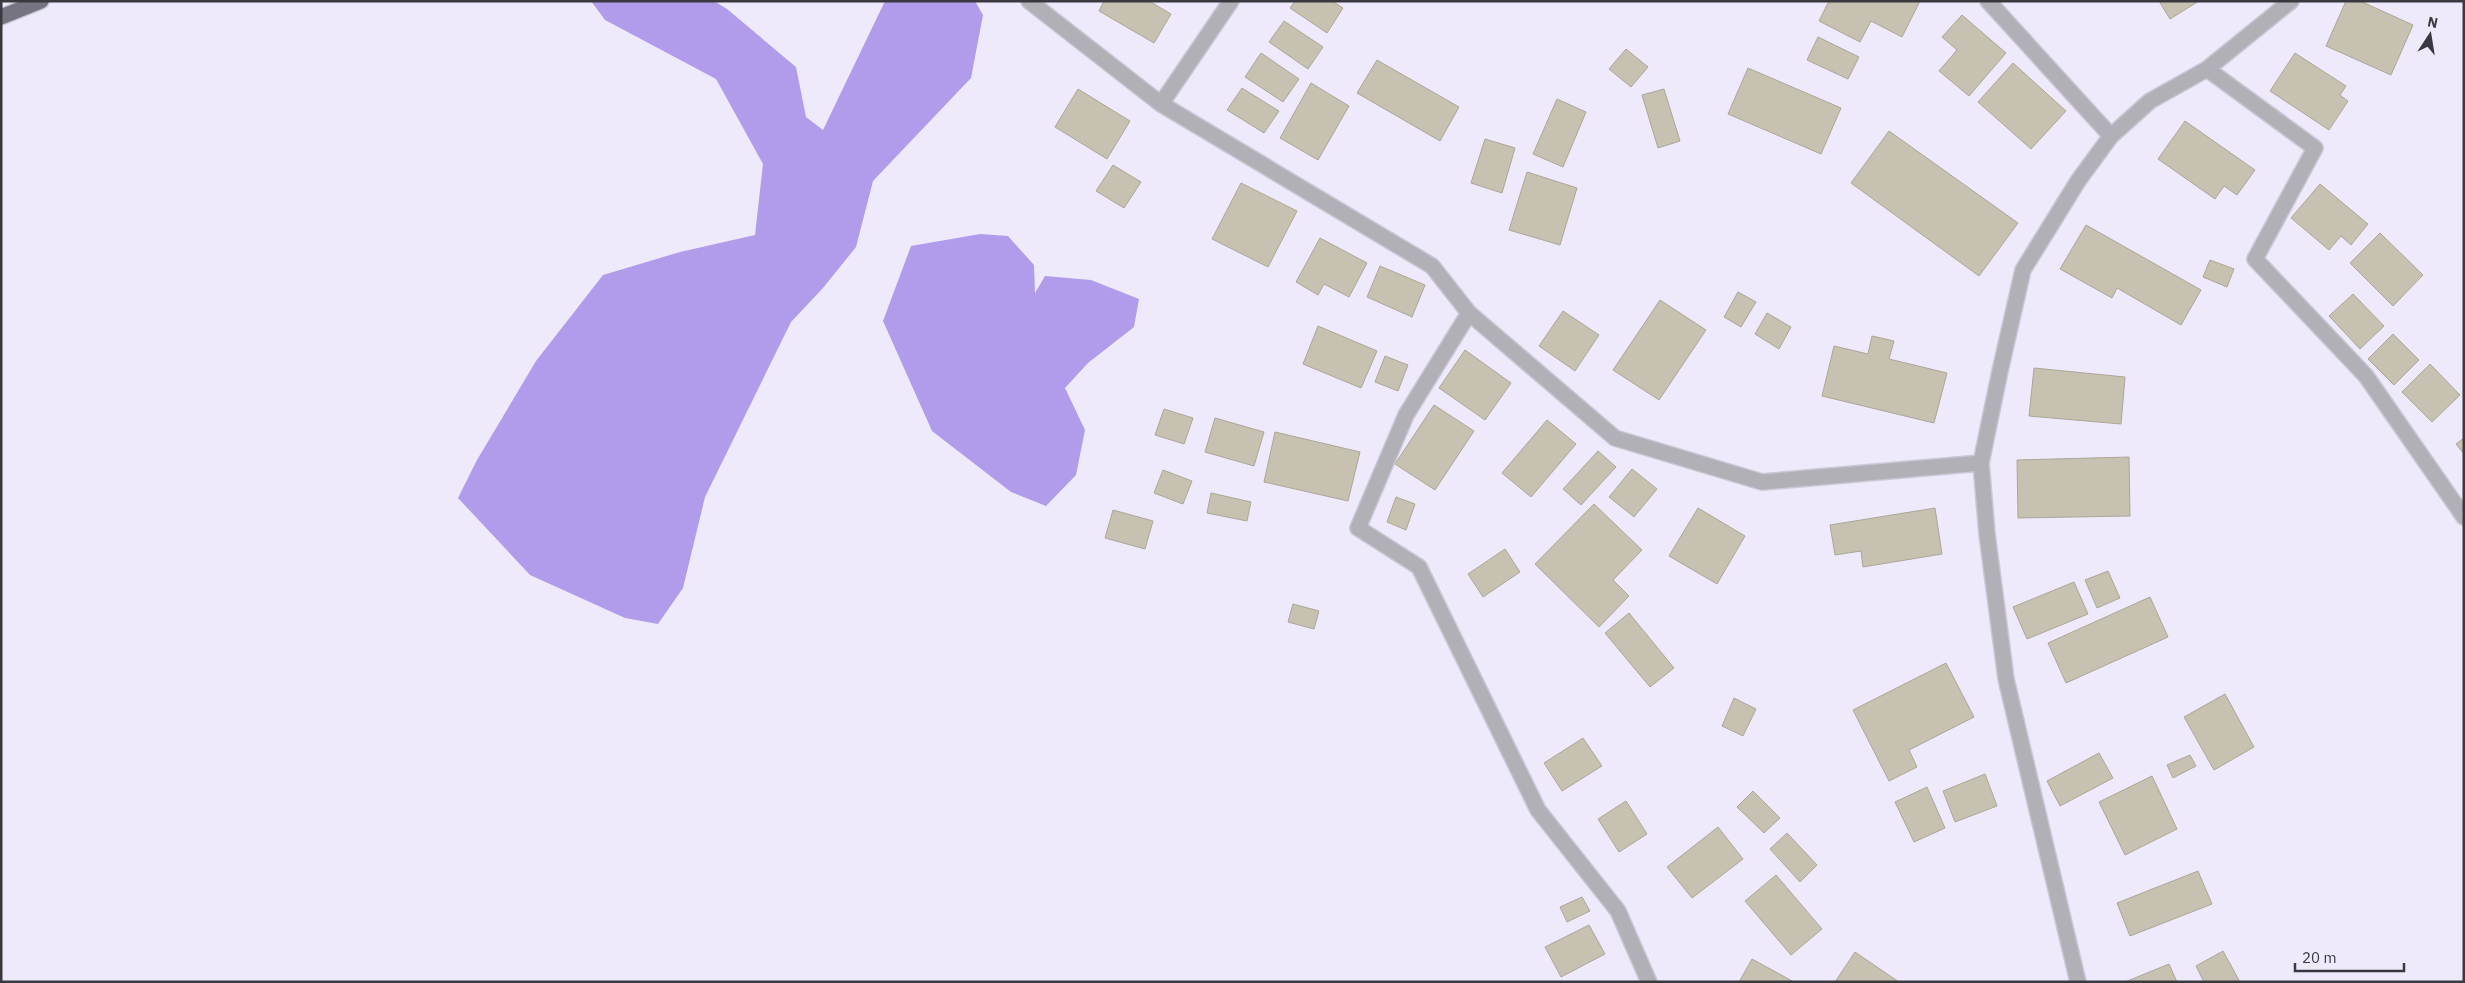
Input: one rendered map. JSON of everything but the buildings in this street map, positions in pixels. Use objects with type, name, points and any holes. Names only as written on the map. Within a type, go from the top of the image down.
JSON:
[{"type":"highway","points":[[1,17],[41,1]]},
{"type":"street","points":[[1028,1],[1161,104],[1432,266],[1469,313],[1616,438],[1762,482],[1981,463]]},
{"type":"street","points":[[1161,104],[1231,1]]},
{"type":"street","points":[[1988,1],[2111,136]]},
{"type":"street","points":[[2078,982],[2006,679],[1987,534],[1981,463],[2023,270],[2078,181],[2111,136],[2150,101],[2207,69],[2290,1]]},
{"type":"street","points":[[2207,69],[2315,148],[2255,259],[2366,376],[2464,517]]},
{"type":"street","points":[[1469,313],[1406,415],[1358,528],[1419,568],[1538,810],[1618,910],[1649,982]]},
{"type":"shaded area","points":[[591,1],[714,1],[727,9],[796,67],[806,117],[823,130],[885,1],[975,1],[983,15],[971,78],[873,181],[856,247],[823,288],[791,322],[705,497],[683,588],[658,624],[625,618],[530,575],[458,498],[477,460],[536,361],[603,275],[680,252],[755,235],[763,164],[716,79],[605,20]]},
{"type":"shaded area","points":[[980,234],[1008,236],[1034,265],[1035,293],[1045,276],[1091,280],[1139,299],[1134,327],[1088,363],[1065,388],[1085,430],[1076,475],[1046,506],[1011,492],[932,431],[883,321],[911,246]]}]
